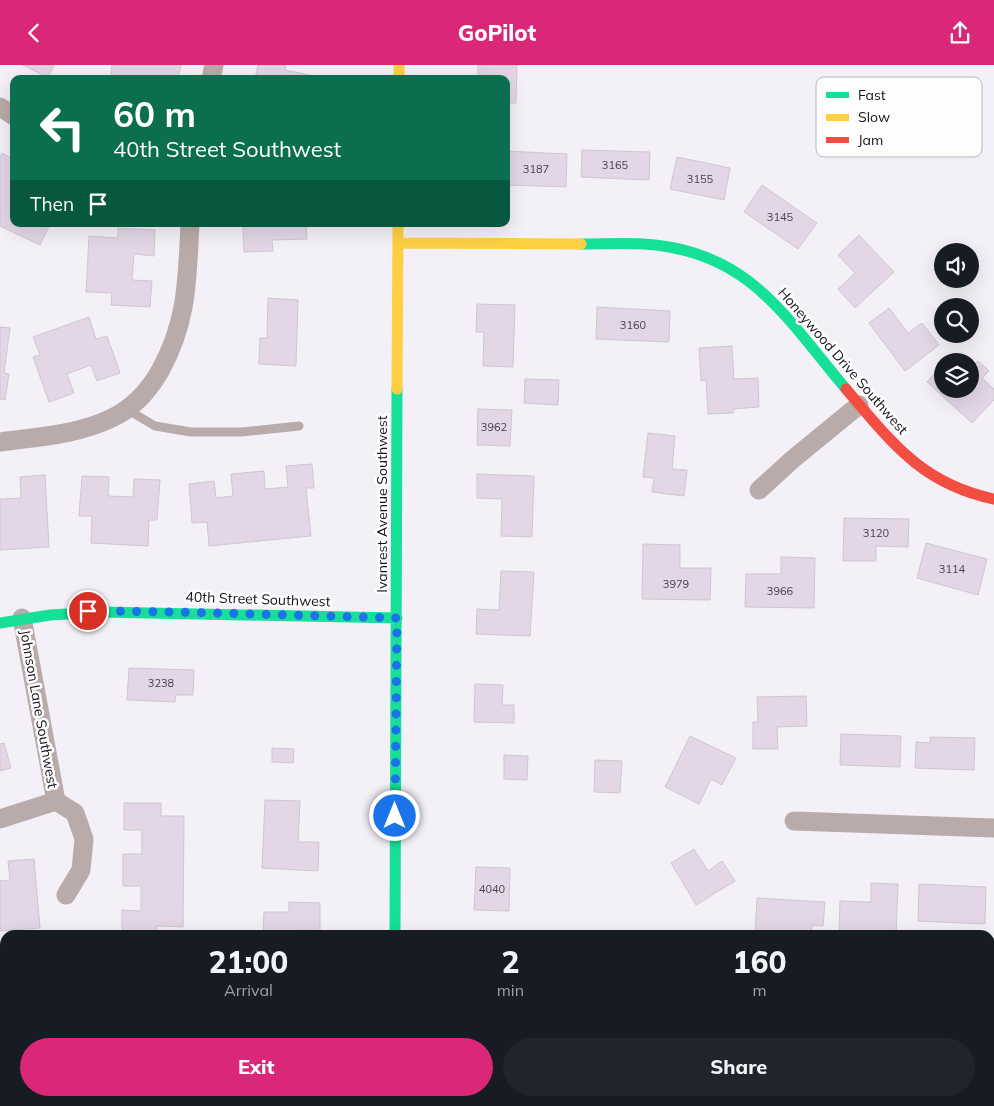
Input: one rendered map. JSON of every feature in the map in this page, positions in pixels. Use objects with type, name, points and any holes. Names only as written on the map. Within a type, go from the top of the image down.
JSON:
[{"type":"street","points":[[0,441],[77,430],[110,419],[128,410],[147,391],[172,348],[178,332],[185,297],[190,227]]},
{"type":"street","name":"Ivanrest Avenue Southwest","points":[[394,930],[398,227]]},
{"type":"street","name":"Honeywood Drive Southwest","points":[[398,243],[643,244],[674,248],[711,259],[741,275],[764,293],[780,309],[858,405],[906,457],[948,484],[994,499]]},
{"type":"street","points":[[759,490],[858,405]]},
{"type":"street","name":"40th Street Southwest","points":[[0,623],[22,618],[88,611],[397,618]]},
{"type":"street","name":"Johnson Lane Southwest","points":[[0,819],[56,801],[22,618]]},
{"type":"street","points":[[56,801],[75,813],[84,839],[81,870],[66,895]]},
{"type":"street","points":[[794,821],[994,828]]},
{"type":"lane","points":[[128,410],[154,426],[191,432],[242,432],[299,426]]},
{"type":"building","points":[[23,65],[54,65],[49,75],[42,75]]},
{"type":"building","points":[[112,65],[181,65],[179,75],[111,75]]},
{"type":"building","points":[[258,65],[286,65],[285,70],[310,75],[256,75]]},
{"type":"building","points":[[478,65],[517,65],[516,103],[510,103],[510,75],[478,75]]},
{"type":"building","points":[[582,150],[650,152],[649,180],[581,177]]},
{"type":"building","points":[[510,151],[567,154],[566,187],[510,185]]},
{"type":"building","points":[[2,153],[10,157],[10,227],[49,227],[40,245],[0,226],[0,157]]},
{"type":"building","points":[[677,157],[730,168],[724,200],[670,189]]},
{"type":"building","points":[[762,185],[817,223],[798,249],[744,212]]},
{"type":"building","points":[[243,227],[306,227],[307,239],[272,240],[273,251],[244,252]]},
{"type":"building","points":[[118,228],[155,230],[154,256],[134,254],[132,280],[152,281],[150,307],[111,305],[112,293],[86,292],[89,236],[118,238]]},
{"type":"building","points":[[859,235],[894,272],[855,308],[838,289],[855,273],[838,255]]},
{"type":"building","points":[[268,298],[298,300],[296,366],[259,364],[260,338],[267,338]]},
{"type":"building","points":[[477,304],[515,305],[513,367],[483,366],[484,332],[476,332]]},
{"type":"building","points":[[597,307],[670,311],[669,342],[596,339]]},
{"type":"building","points":[[889,308],[908,333],[922,323],[934,339],[934,343],[939,345],[905,371],[869,323]]},
{"type":"building","points":[[89,317],[96,339],[107,336],[120,373],[97,381],[91,365],[67,374],[74,393],[49,402],[33,357],[40,355],[33,337]]},
{"type":"building","points":[[0,327],[10,328],[4,373],[9,374],[5,400],[0,399]]},
{"type":"building","points":[[732,346],[734,379],[758,378],[759,407],[733,409],[733,413],[708,414],[706,380],[701,381],[699,348]]},
{"type":"building","points":[[979,362],[989,371],[982,378],[994,389],[994,400],[972,423],[945,398],[979,398]]},
{"type":"building","points":[[934,374],[934,388],[927,382]]},
{"type":"building","points":[[525,379],[559,380],[558,405],[524,403]]},
{"type":"building","points":[[478,409],[512,410],[510,446],[477,445]]},
{"type":"building","points":[[648,433],[675,436],[672,469],[687,470],[684,496],[652,492],[654,478],[643,477]]},
{"type":"building","points":[[312,464],[314,488],[306,488],[311,536],[209,546],[207,522],[192,523],[189,484],[214,481],[216,498],[233,496],[231,474],[264,471],[265,489],[288,487],[286,466]]},
{"type":"building","points":[[477,474],[534,476],[532,537],[501,536],[502,499],[477,498]]},
{"type":"building","points":[[45,475],[49,547],[0,550],[0,499],[21,498],[20,477]]},
{"type":"building","points":[[82,476],[109,477],[108,496],[133,497],[134,479],[160,480],[157,520],[149,520],[148,546],[91,543],[92,516],[79,516]]},
{"type":"building","points":[[844,518],[909,519],[908,547],[876,546],[876,561],[843,561]]},
{"type":"building","points":[[926,543],[987,559],[978,595],[917,578]]},
{"type":"building","points":[[643,544],[680,545],[680,568],[711,568],[710,600],[642,599]]},
{"type":"building","points":[[781,557],[815,558],[814,608],[745,607],[746,574],[781,574]]},
{"type":"building","points":[[501,571],[534,572],[530,636],[476,634],[477,609],[499,610]]},
{"type":"building","points":[[129,668],[194,670],[193,695],[176,695],[175,702],[127,700]]},
{"type":"building","points":[[475,684],[503,685],[502,705],[514,705],[514,723],[474,722]]},
{"type":"building","points":[[806,696],[807,726],[777,727],[778,749],[753,749],[753,722],[758,722],[757,697]]},
{"type":"building","points":[[841,734],[901,736],[900,767],[840,765]]},
{"type":"building","points":[[690,736],[736,758],[722,785],[711,779],[699,804],[665,787]]},
{"type":"building","points":[[930,737],[975,738],[974,770],[915,768],[916,742],[930,743]]},
{"type":"building","points":[[4,743],[11,768],[0,771],[0,744]]},
{"type":"building","points":[[272,748],[294,749],[293,763],[272,762]]},
{"type":"building","points":[[504,755],[528,756],[527,780],[504,779]]},
{"type":"building","points":[[595,760],[622,761],[620,793],[594,792]]},
{"type":"building","points":[[265,800],[300,801],[298,842],[319,842],[318,871],[262,868]]},
{"type":"building","points":[[124,803],[161,803],[161,816],[184,816],[183,927],[157,926],[157,930],[122,930],[122,910],[141,911],[141,886],[123,886],[123,854],[142,854],[142,830],[124,830]]},
{"type":"building","points":[[694,849],[708,871],[722,861],[735,881],[696,905],[671,863]]},
{"type":"building","points":[[34,859],[40,928],[0,930],[0,881],[10,880],[8,861]]},
{"type":"building","points":[[476,867],[510,868],[509,911],[474,910]]},
{"type":"building","points":[[871,883],[898,884],[896,930],[839,930],[840,901],[871,902]]},
{"type":"building","points":[[919,884],[986,887],[985,924],[918,921]]},
{"type":"building","points":[[757,898],[825,902],[823,926],[812,925],[812,930],[755,930]]},
{"type":"building","points":[[289,902],[320,903],[320,930],[263,930],[264,912],[289,912]]},
{"type":"traffic: fast","points":[[581,244],[643,244],[680,249],[711,259],[738,274],[783,313],[846,389]]},
{"type":"traffic: fast","points":[[395,930],[397,389]]},
{"type":"traffic: fast","points":[[0,623],[50,615],[101,612],[397,618]]},
{"type":"traffic: slow","points":[[399,65],[399,75]]},
{"type":"traffic: slow","points":[[397,389],[398,227]]},
{"type":"traffic: slow","points":[[398,243],[581,244]]},
{"type":"traffic: jam","points":[[846,389],[878,427],[910,459],[947,483],[994,499]]},
{"type":"route","points":[[88,611],[397,618],[395,816]]}]
